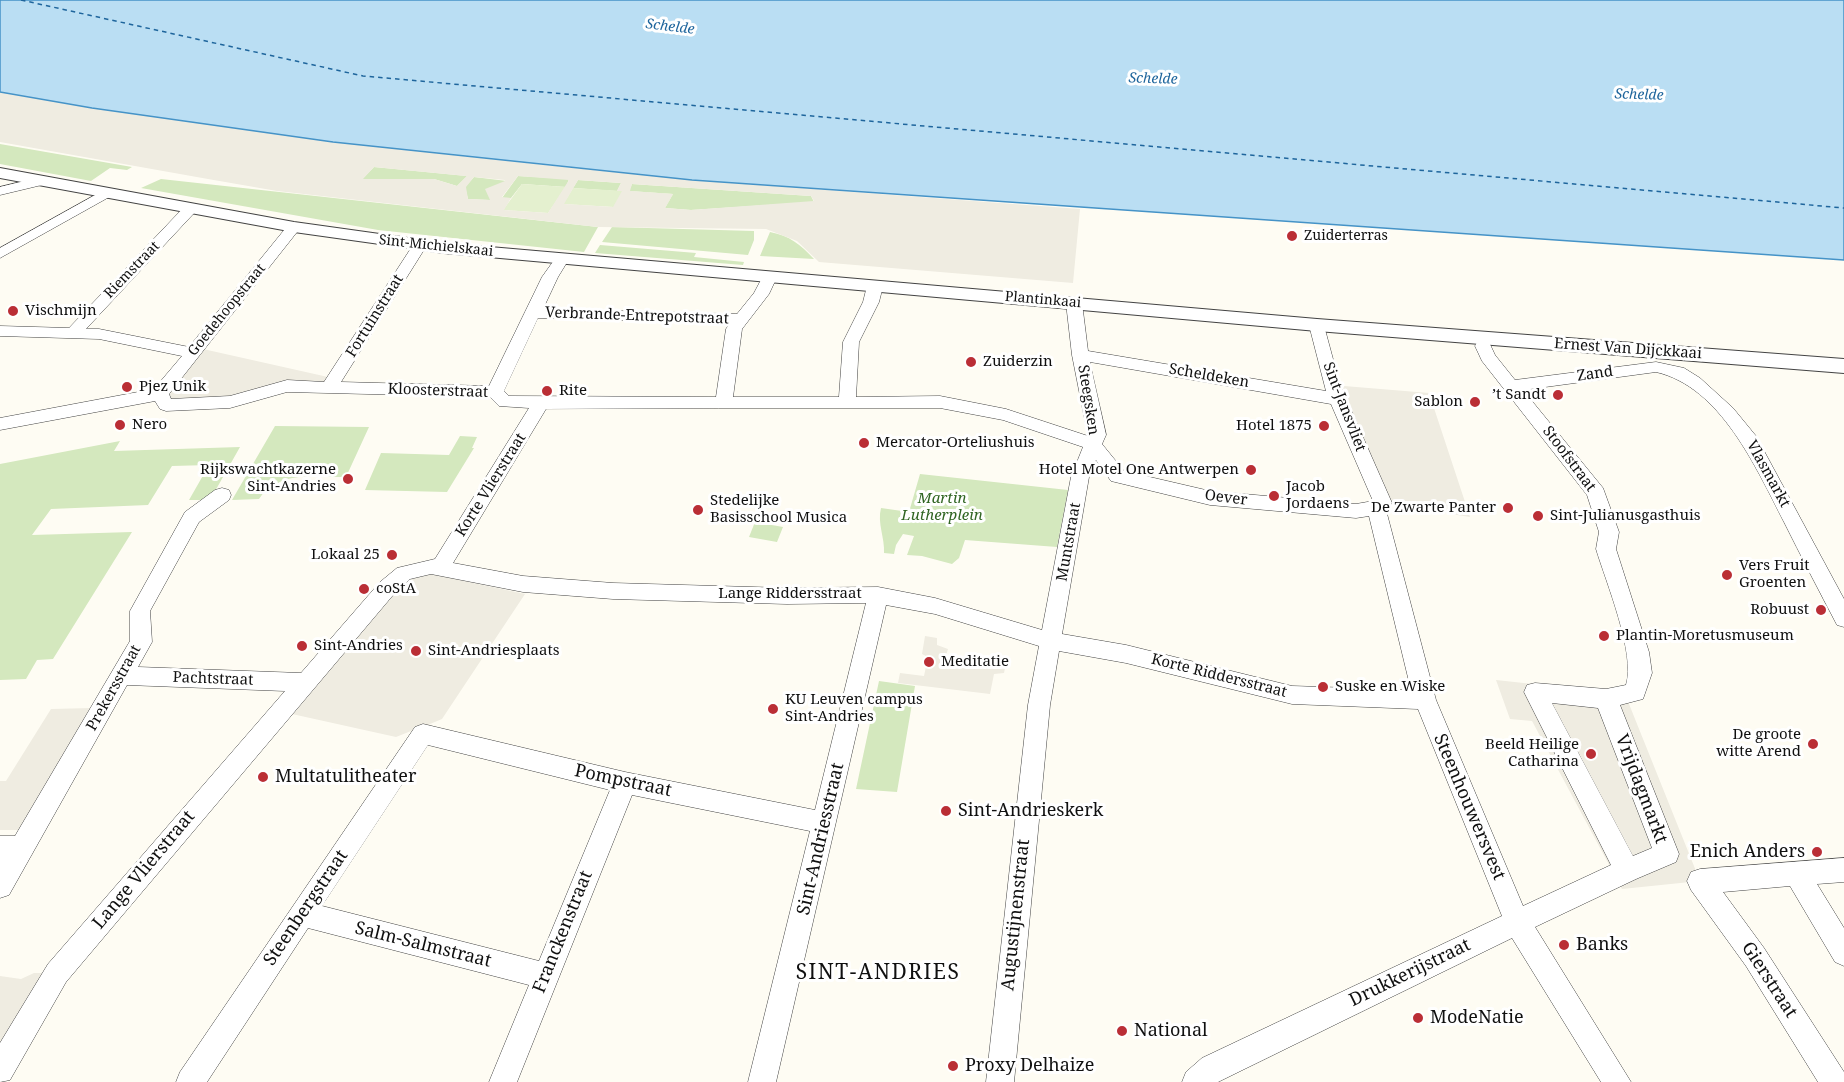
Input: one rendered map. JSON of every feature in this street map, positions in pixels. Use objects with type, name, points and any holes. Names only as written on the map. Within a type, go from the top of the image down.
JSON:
[{"type":"street","name":"Sint-Michielskaai","points":[[0,173],[294,227],[420,245],[769,277]]},
{"type":"street","points":[[0,191],[41,181]]},
{"type":"street","points":[[0,254],[106,194]]},
{"type":"street","name":"Riemstraat","points":[[73,333],[191,208]]},
{"type":"street","name":"Goedehoopstraat","points":[[160,394],[294,227]]},
{"type":"street","name":"Fortuinstraat","points":[[329,387],[420,245]]},
{"type":"street","points":[[495,392],[550,277],[562,259]]},
{"type":"street","points":[[724,404],[734,329],[761,294],[769,277]]},
{"type":"street","name":"Plantinkaai","points":[[769,277],[1317,325]]},
{"type":"street","points":[[847,403],[850,342],[871,302],[875,286]]},
{"type":"street","name":"Steegsken","points":[[1074,303],[1080,355],[1097,435],[1093,444]]},
{"type":"street","name":"Verbrande-Entrepotstraat","points":[[533,313],[741,320]]},
{"type":"street","name":"Ernest Van Dijckkaai","points":[[1317,325],[1413,332],[1681,363],[1844,366]]},
{"type":"street","name":"Sint-Jansvliet","points":[[1317,325],[1338,399],[1383,503],[1376,508]]},
{"type":"street","points":[[0,332],[99,334],[193,353]]},
{"type":"street","name":"Stoofstraat","points":[[1484,346],[1488,357],[1596,493],[1609,532],[1606,549],[1638,652],[1641,673],[1635,692],[1606,699]]},
{"type":"street","name":"Scheldeken","points":[[1080,355],[1338,399]]},
{"type":"street","name":"Zand","points":[[1512,386],[1681,363]]},
{"type":"street","name":"Vlasmarkt","points":[[1681,363],[1750,440],[1844,619]]},
{"type":"street","name":"Kloosterstraat","points":[[160,394],[166,405],[230,402],[287,386],[495,392],[505,402],[541,403],[940,402],[1006,415],[1093,444]]},
{"type":"street","points":[[0,424],[160,394]]},
{"type":"street","name":"Korte Vlierstraat","points":[[440,567],[541,403]]},
{"type":"street","name":"Oever","points":[[1093,444],[1118,476],[1210,498],[1346,511],[1376,508]]},
{"type":"street","name":"Muntstraat","points":[[1051,641],[1080,477],[1093,444]]},
{"type":"street","name":"Prekersstraat","points":[[0,886],[11,848],[122,676],[141,642],[140,611],[192,517],[222,495]]},
{"type":"street","name":"Steenhouwersvest","points":[[1376,508],[1425,700],[1516,922],[1617,1082]]},
{"type":"street","points":[[304,682],[395,579],[412,569],[440,567]]},
{"type":"street","name":"Lange Riddersstraat","points":[[440,567],[523,584],[613,591],[787,596],[878,595],[935,606],[1051,641]]},
{"type":"street","name":"Sint-Andriesstraat","points":[[762,1082],[878,595]]},
{"type":"street","name":"Korte Riddersstraat","points":[[1051,641],[1126,654],[1292,695],[1425,700]]},
{"type":"street","name":"Augustijnenstraat","points":[[1000,1082],[1034,747],[1051,641]]},
{"type":"street","name":"Pachtstraat","points":[[122,676],[304,682]]},
{"type":"street","name":"Lange Vlierstraat","points":[[0,1070],[57,973],[304,682]]},
{"type":"street","points":[[1606,699],[1535,692],[1627,870]]},
{"type":"street","name":"Vrijdagmarkt","points":[[1606,699],[1667,854],[1627,870]]},
{"type":"street","name":"Pompstraat","points":[[423,734],[625,783],[825,823]]},
{"type":"street","name":"Steenbergstraat","points":[[190,1082],[423,734]]},
{"type":"street","name":"Franckenstraat","points":[[503,1082],[544,976],[625,783]]},
{"type":"street","name":"Drukkerijstraat","points":[[1196,1082],[1212,1068],[1627,870]]},
{"type":"street","points":[[1844,870],[1797,874],[1844,953]]},
{"type":"street","name":"Gierstraat","points":[[1797,874],[1700,881],[1755,957],[1834,1082]]},
{"type":"street","name":"Salm-Salmstraat","points":[[302,914],[544,976]]},
{"type":"green space","points":[[0,144],[132,167],[127,170],[110,168],[91,181],[0,164]]},
{"type":"green space","points":[[374,167],[467,176],[457,186],[434,179],[362,179]]},
{"type":"green space","points":[[518,176],[569,179],[566,187],[522,184],[511,198],[502,198]]},
{"type":"green space","points":[[474,177],[507,181],[490,200],[468,199],[465,187]]},
{"type":"green space","points":[[161,179],[598,227],[584,252],[378,230],[141,188]]},
{"type":"green space","points":[[578,180],[621,183],[617,191],[573,188]]},
{"type":"green space","points":[[522,184],[566,187],[548,213],[503,210]]},
{"type":"green space","points":[[632,184],[811,196],[814,202],[691,210],[665,208],[673,194],[629,191]]},
{"type":"green space","points":[[573,188],[673,194],[664,210],[563,204]]},
{"type":"green space","points":[[612,227],[754,231],[754,240],[748,255],[602,242]]},
{"type":"green space","points":[[770,232],[794,241],[814,259],[760,256]]},
{"type":"green space","points":[[600,245],[696,253],[694,257],[744,262],[743,265],[595,253]]},
{"type":"green space","points":[[275,426],[369,427],[346,477],[306,476],[285,480],[264,492],[259,499],[232,500]]},
{"type":"green space","points":[[460,436],[477,437],[472,448],[474,448],[447,492],[365,490],[381,453],[449,455]]},
{"type":"green space","points":[[120,441],[114,451],[240,447],[210,500],[189,500],[209,465],[172,466],[148,505],[51,509],[32,535],[132,532],[53,659],[37,660],[26,679],[0,680],[0,464]]},
{"type":"green space","name":"Martin Lutherplein","points":[[920,474],[1068,490],[1057,547],[965,540],[959,558],[952,564],[922,556],[907,555],[914,536],[903,534],[896,545],[894,554],[884,553],[881,508],[909,512]]},
{"type":"green space","points":[[755,522],[783,527],[777,542],[749,537]]},
{"type":"green space","points":[[879,681],[915,686],[897,792],[856,789]]},
{"type":"shaded area","points":[[0,92],[92,108],[333,142],[563,167],[693,180],[1080,209],[1073,283],[819,262],[797,241],[766,229],[598,227],[277,191],[0,142]],"holes":[[[374,167],[467,176],[457,186],[434,179],[363,179]],[[518,176],[569,180],[548,213],[504,210],[511,198],[502,197]],[[474,177],[505,180],[485,189],[490,200],[468,199],[466,187]],[[578,180],[621,183],[617,191],[622,191],[613,207],[564,204]],[[632,184],[811,196],[814,201],[691,210],[665,208],[673,194],[630,191]]]},
{"type":"shaded area","points":[[203,349],[328,377],[329,387],[287,386],[230,402],[166,405],[160,394]]},
{"type":"shaded area","points":[[1332,385],[1429,393],[1470,517],[1383,503]]},
{"type":"shaded area","name":"Sint-Andriesplaats","points":[[431,574],[525,594],[442,719],[430,724],[423,734],[411,731],[396,737],[292,714],[397,591],[412,579]]},
{"type":"shaded area","points":[[925,636],[937,638],[937,645],[948,649],[946,656],[1006,663],[1004,673],[994,674],[990,694],[898,683],[900,673],[924,676],[928,657],[922,654]]},
{"type":"shaded area","points":[[1496,680],[1625,694],[1700,881],[1622,889],[1532,721],[1510,719]]},
{"type":"shaded area","points":[[92,708],[23,830],[0,830],[0,781],[6,781],[51,709]]},
{"type":"shaded area","points":[[34,973],[47,973],[0,1054],[0,976],[21,979]]},
{"type":"water","name":"Schelde","points":[[0,0],[1844,0],[1844,260],[692,180],[333,142],[92,108],[0,92]]},
{"type":"ferry route","points":[[21,0],[363,76],[1844,208]]},
{"type":"place","name":"Zuiderterras","points":[[1292,236]]},
{"type":"place","name":"Vischmijn","points":[[13,311]]},
{"type":"place","name":"Zuiderzin","points":[[971,362]]},
{"type":"place","name":"Pjez Unik","points":[[127,387]]},
{"type":"place","name":"Rite","points":[[547,391]]},
{"type":"place","name":"’t Sandt","points":[[1558,395]]},
{"type":"place","name":"Sablon","points":[[1475,402]]},
{"type":"place","name":"Nero","points":[[120,425]]},
{"type":"place","name":"Hotel 1875","points":[[1324,426]]},
{"type":"place","name":"Mercator-Orteliushuis","points":[[864,443]]},
{"type":"place","name":"Hotel Motel One Antwerpen","points":[[1251,470]]},
{"type":"place","name":"Rijkswachtkazerne Sint-Andries","points":[[348,479]]},
{"type":"place","name":"Jacob Jordaens","points":[[1274,496]]},
{"type":"place","name":"De Zwarte Panter","points":[[1508,508]]},
{"type":"place","name":"Stedelijke Basisschool Musica","points":[[698,510]]},
{"type":"place","name":"Sint-Julianusgasthuis","points":[[1538,516]]},
{"type":"place","name":"Lokaal 25","points":[[392,555]]},
{"type":"place","name":"Vers Fruit Groenten","points":[[1727,575]]},
{"type":"place","name":"coStA","points":[[364,589]]},
{"type":"place","name":"Robuust","points":[[1821,610]]},
{"type":"place","name":"Plantin-Moretusmuseum","points":[[1604,636]]},
{"type":"place","name":"Sint-Andries","points":[[302,646]]},
{"type":"place","name":"Sint-Andriesplaats","points":[[416,651]]},
{"type":"place","name":"Meditatie","points":[[929,662]]},
{"type":"place","name":"Suske en Wiske","points":[[1323,687]]},
{"type":"place","name":"KU Leuven campus Sint-Andries","points":[[773,709]]},
{"type":"place","name":"De groote witte Arend","points":[[1813,744]]},
{"type":"place","name":"Beeld Heilige Catharina","points":[[1591,754]]},
{"type":"place","name":"Multatulitheater","points":[[263,777]]},
{"type":"place","name":"Sint-Andrieskerk","points":[[946,811]]},
{"type":"place","name":"Enich Anders","points":[[1817,852]]},
{"type":"place","name":"Banks","points":[[1564,945]]},
{"type":"place","name":"ModeNatie","points":[[1418,1018]]},
{"type":"place","name":"National","points":[[1122,1031]]},
{"type":"place","name":"Proxy Delhaize","points":[[953,1066]]},
{"type":"district","name":"SINT-ANDRIES","points":[[878,973]]}]
